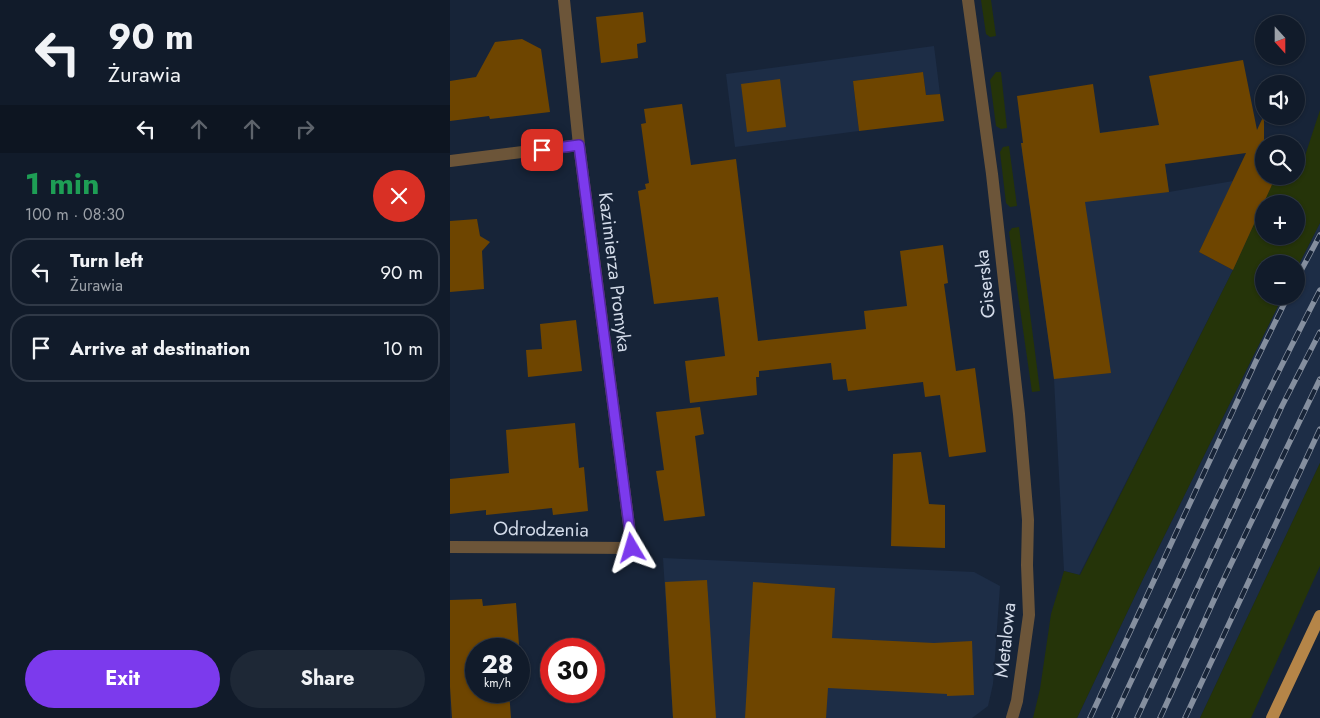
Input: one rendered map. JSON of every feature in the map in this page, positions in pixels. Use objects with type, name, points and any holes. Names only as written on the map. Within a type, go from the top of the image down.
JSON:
[{"type":"main road","points":[[1272,718],[1320,616]]},
{"type":"street","name":"Kazimierza Promyka","points":[[564,0],[579,145],[632,548]]},
{"type":"street","name":"Giserska","points":[[968,0],[992,174],[1019,414],[1028,520],[1027,565]]},
{"type":"street","points":[[450,161],[579,145]]},
{"type":"street","name":"Odrodzenia","points":[[450,547],[632,548]]},
{"type":"street","name":"Metalowa","points":[[1012,718],[1017,701],[1029,615],[1027,565]]},
{"type":"shaded area","points":[[934,46],[940,94],[926,95],[923,72],[853,81],[859,131],[735,147],[726,74]]},
{"type":"shaded area","points":[[1159,125],[1169,192],[1233,181],[1199,252],[1233,270],[1079,575],[1064,571],[1054,379],[1021,143]]},
{"type":"shaded area","points":[[1320,223],[1320,463],[1200,718],[1077,718],[1143,579],[1279,305],[1305,305],[1304,255]]},
{"type":"shaded area","points":[[663,558],[974,572],[1000,586],[993,684],[988,706],[972,718],[673,718]]},
{"type":"green space","points":[[981,0],[991,0],[996,36],[990,37],[986,34]]},
{"type":"green space","points":[[996,72],[1001,72],[1007,128],[1001,129],[996,126],[990,80]]},
{"type":"green space","points":[[1320,110],[1320,223],[1304,255],[1255,255],[1255,305],[1279,305],[1143,579],[1077,718],[1033,718],[1040,689],[1051,614],[1064,571],[1080,575],[1233,270],[1255,222],[1255,245],[1305,245],[1305,195],[1267,195],[1272,185],[1305,185],[1305,156]]},
{"type":"green space","points":[[1009,146],[1017,206],[1010,207],[1006,203],[1000,152],[1003,147]]},
{"type":"green space","points":[[1019,227],[1040,391],[1032,392],[1009,232],[1012,228]]},
{"type":"green space","points":[[1320,463],[1320,566],[1251,718],[1200,718]]},
{"type":"building","points":[[643,12],[646,42],[637,44],[638,58],[601,63],[596,17]]},
{"type":"building","points":[[522,39],[541,49],[550,112],[490,119],[489,116],[450,121],[450,81],[476,77],[495,42]]},
{"type":"building","points":[[1243,60],[1257,130],[1259,125],[1264,125],[1264,135],[1255,135],[1255,185],[1272,185],[1267,195],[1255,195],[1255,222],[1233,270],[1199,252],[1246,153],[1165,164],[1169,192],[1085,202],[1111,373],[1054,379],[1021,143],[1023,143],[1017,96],[1093,84],[1100,133],[1159,125],[1149,76]]},
{"type":"building","points":[[923,72],[926,95],[940,94],[944,121],[859,131],[853,81]]},
{"type":"building","points":[[780,79],[786,127],[747,132],[741,84]]},
{"type":"building","points":[[682,104],[691,165],[736,159],[758,341],[866,329],[864,311],[907,306],[900,251],[943,245],[948,283],[944,284],[956,371],[975,368],[986,452],[949,457],[940,395],[925,397],[923,382],[848,391],[846,379],[833,380],[831,363],[759,371],[759,377],[756,377],[757,395],[690,403],[685,361],[725,356],[718,297],[654,304],[638,191],[646,189],[645,184],[649,183],[641,124],[646,123],[644,109]]},
{"type":"building","points":[[477,219],[480,236],[490,242],[482,251],[484,289],[450,292],[450,221]]},
{"type":"building","points":[[576,320],[582,371],[528,377],[526,350],[542,349],[540,324]]},
{"type":"building","points":[[700,407],[704,434],[695,436],[705,516],[664,521],[656,471],[664,470],[656,412]]},
{"type":"building","points":[[575,423],[579,468],[584,467],[588,511],[553,515],[552,508],[486,515],[486,510],[450,514],[450,479],[509,473],[506,430]]},
{"type":"building","points":[[921,452],[929,504],[945,505],[945,548],[891,546],[893,454]]},
{"type":"building","points":[[707,580],[716,718],[673,718],[665,582]]},
{"type":"building","points":[[753,582],[835,588],[832,638],[934,643],[972,641],[974,695],[947,696],[947,694],[828,688],[826,718],[745,718]]},
{"type":"building","points":[[482,599],[483,606],[516,603],[518,638],[465,638],[465,703],[510,703],[511,718],[452,718],[450,600]]},
{"type":"railway","points":[[1305,263],[1320,235]]},
{"type":"railway","points":[[1114,718],[1240,449],[1320,290]]},
{"type":"railway","points":[[1090,718],[1284,305]]},
{"type":"railway","points":[[1137,718],[1282,406],[1320,332]]},
{"type":"railway","points":[[1160,718],[1219,589],[1320,379]]},
{"type":"railway","points":[[1185,718],[1320,429]]},
{"type":"route","points":[[542,150],[579,145],[632,548]]}]
